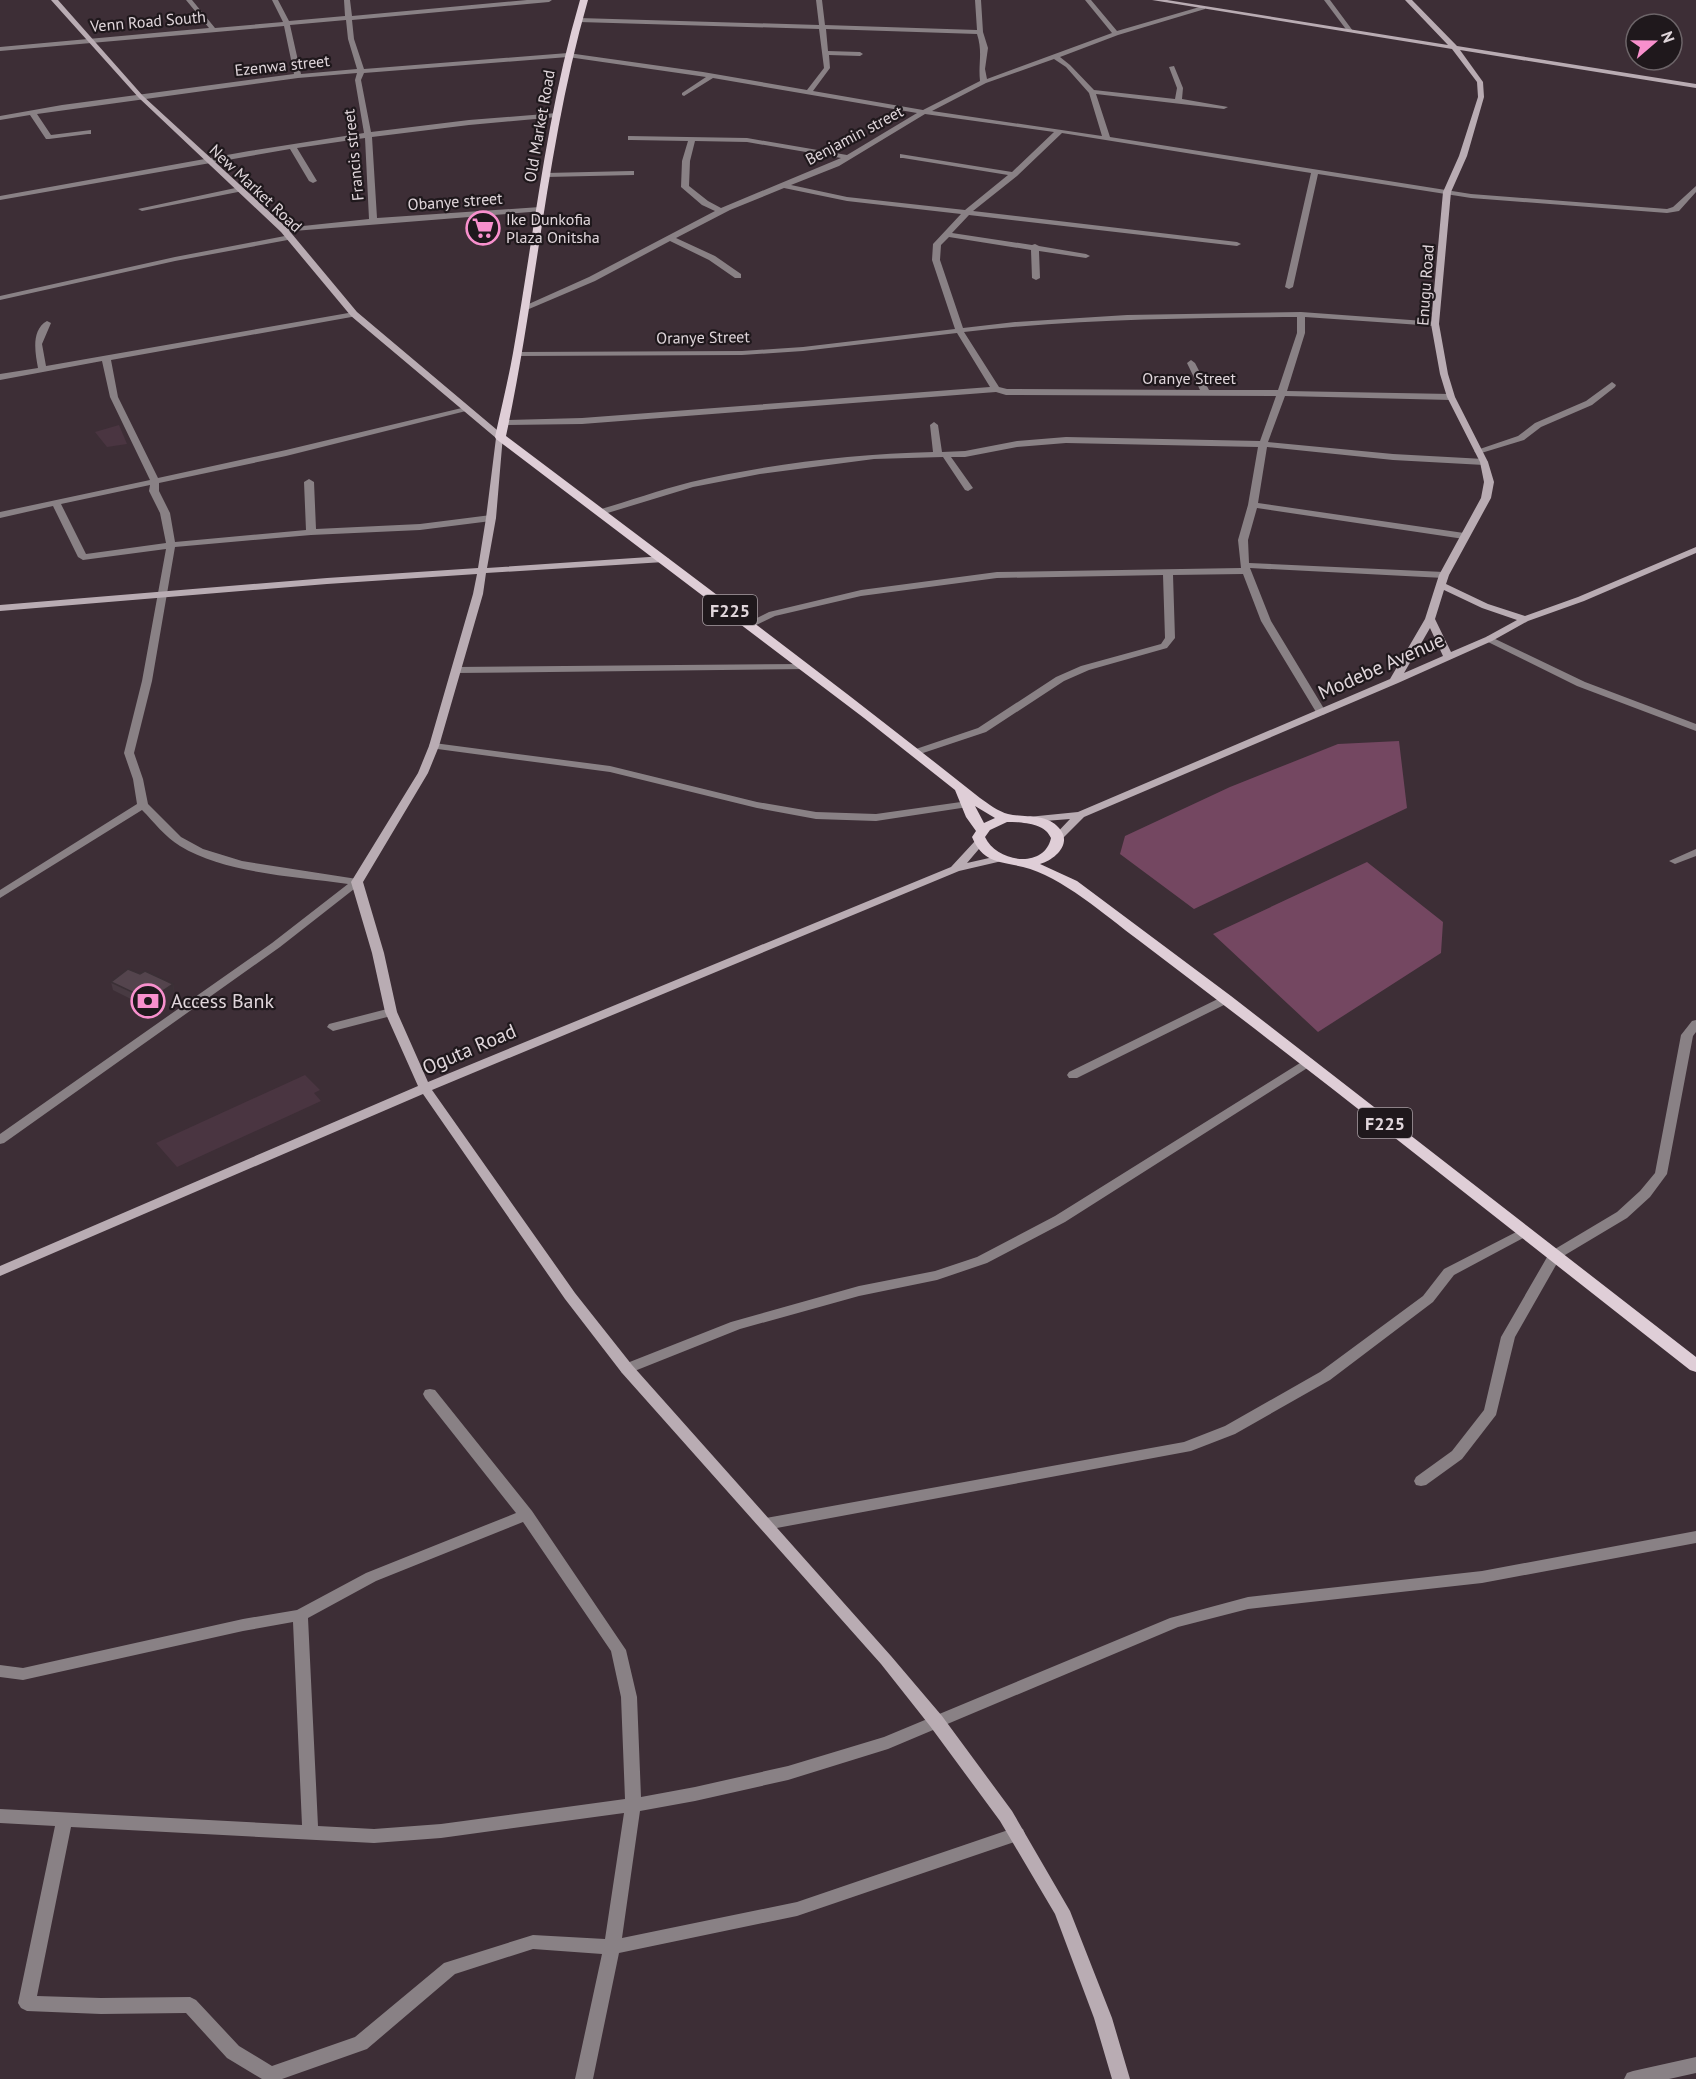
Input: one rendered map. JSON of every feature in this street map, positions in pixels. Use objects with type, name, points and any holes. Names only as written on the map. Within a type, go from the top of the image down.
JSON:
[{"type":"main road","name":"Old Market Road","points":[[500,437],[519,354],[540,209],[568,55],[584,0]]},
{"type":"main road","name":"F225","points":[[500,437],[805,667],[823,677],[872,713],[990,811],[1005,818]]},
{"type":"main road","name":"F225","points":[[958,785],[968,804],[983,849],[998,859],[1035,861],[1055,845]]},
{"type":"main road","name":"F225","points":[[980,836],[995,821],[1005,818],[1032,819],[1049,827],[1055,845],[1057,862],[1072,884]]},
{"type":"main road","name":"F225","points":[[1024,862],[1072,884],[1226,999],[1696,1366]]},
{"type":"street","name":"New Market Road","points":[[54,0],[141,97],[287,234],[354,314],[500,437]]},
{"type":"street","points":[[189,0],[213,29]]},
{"type":"street","points":[[275,0],[286,22],[298,76]]},
{"type":"street","name":"Francis street","points":[[0,298],[287,234],[373,221],[369,136],[359,89],[361,71],[351,39],[351,16],[347,9],[347,0]]},
{"type":"street","points":[[422,10],[423,0]]},
{"type":"street","name":"Venn Road South","points":[[0,49],[549,0]]},
{"type":"street","points":[[808,93],[826,68],[819,0]]},
{"type":"street","points":[[978,0],[980,32],[985,48],[982,69],[984,82]]},
{"type":"street","points":[[1088,0],[1116,34]]},
{"type":"street","points":[[1155,0],[1696,86]]},
{"type":"street","points":[[1327,0],[1350,31]]},
{"type":"street","name":"Enugu Road","points":[[1394,681],[1430,619],[1444,575],[1486,498],[1489,482],[1484,462],[1451,397],[1444,374],[1435,324],[1447,192],[1462,156],[1481,97],[1479,82],[1454,47],[1408,0]]},
{"type":"street","name":"Benjamin street","points":[[526,307],[592,279],[721,212],[847,157],[924,112],[984,82],[1116,34],[1203,8]]},
{"type":"street","points":[[579,20],[980,32]]},
{"type":"street","points":[[825,53],[860,54]]},
{"type":"street","name":"Ezenwa street","points":[[0,118],[298,76],[568,55],[1471,196],[1660,211],[1676,209],[1696,188]]},
{"type":"street","points":[[1054,56],[1068,66],[1092,92],[1107,139]]},
{"type":"street","points":[[1172,67],[1180,88],[1178,101]]},
{"type":"street","points":[[684,94],[711,76]]},
{"type":"street","points":[[1092,92],[1224,107]]},
{"type":"street","points":[[32,112],[49,136],[88,132]]},
{"type":"street","points":[[0,198],[207,160],[293,147],[509,118],[557,115]]},
{"type":"street","points":[[996,389],[960,332],[936,260],[937,244],[969,211],[1014,174],[1060,131]]},
{"type":"street","points":[[631,138],[747,140],[847,157]]},
{"type":"street","points":[[692,139],[686,161],[685,187],[705,204],[721,212]]},
{"type":"street","points":[[293,147],[313,182]]},
{"type":"street","points":[[903,156],[1014,174]]},
{"type":"street","points":[[1289,287],[1315,171]]},
{"type":"street","points":[[546,175],[631,173]]},
{"type":"street","points":[[782,185],[847,199],[969,211],[1237,244]]},
{"type":"street","points":[[142,209],[240,189]]},
{"type":"street","name":"Obanye street","points":[[373,221],[540,209]]},
{"type":"street","points":[[947,234],[1035,246],[1086,256]]},
{"type":"street","points":[[670,238],[712,258],[738,276]]},
{"type":"street","points":[[1035,246],[1036,278]]},
{"type":"street","points":[[0,377],[354,314]]},
{"type":"street","points":[[1301,314],[1301,333],[1263,444],[1253,505],[1243,540],[1245,568],[1266,621],[1321,712]]},
{"type":"street","name":"Oranye Street","points":[[519,354],[742,353],[803,349],[1015,324],[1127,317],[1301,314],[1435,324]]},
{"type":"street","points":[[42,369],[38,344],[47,322]]},
{"type":"street","points":[[106,358],[114,397],[155,481],[154,491],[165,513],[171,546],[147,681],[129,753],[138,779],[143,805],[182,842],[202,853],[229,861],[357,882]]},
{"type":"street","points":[[1191,363],[1206,393]]},
{"type":"street","points":[[1478,451],[1521,438],[1538,425],[1589,403],[1612,386]]},
{"type":"street","name":"Oranye Street","points":[[504,423],[582,421],[996,389],[1006,393],[1281,393],[1451,397]]},
{"type":"street","points":[[0,515],[466,410]]},
{"type":"street","points":[[934,425],[942,454],[968,488]]},
{"type":"street","points":[[0,1140],[276,945],[357,882],[407,801],[434,746],[478,594],[492,518],[500,437]]},
{"type":"street","points":[[601,512],[691,485],[760,471],[874,456],[965,454],[1017,444],[1066,440],[1263,444],[1393,457],[1484,462]]},
{"type":"street","points":[[309,482],[311,532]]},
{"type":"street","points":[[56,503],[83,557],[311,532],[420,527],[492,518]]},
{"type":"street","points":[[1253,505],[1464,536]]},
{"type":"street","name":"Modebe Avenue","points":[[1080,815],[1394,681],[1489,639],[1525,619],[1581,599],[1696,550]]},
{"type":"street","points":[[0,608],[162,594],[664,559]]},
{"type":"street","points":[[750,625],[772,614],[861,592],[968,578],[1038,573],[1168,572],[1245,568],[1444,575]]},
{"type":"street","points":[[917,752],[982,730],[1060,679],[1085,668],[1164,646],[1170,638],[1168,572]]},
{"type":"street","points":[[1440,585],[1485,606],[1525,619]]},
{"type":"street","points":[[1430,619],[1448,656]]},
{"type":"street","points":[[1489,639],[1581,684],[1696,728]]},
{"type":"street","points":[[456,670],[805,667]]},
{"type":"street","points":[[434,746],[610,769],[781,812],[847,818],[904,814],[968,804]]},
{"type":"street","points":[[0,895],[143,805]]},
{"type":"street","points":[[1032,819],[1080,815]]},
{"type":"street","points":[[1055,845],[1080,815]]},
{"type":"street","points":[[955,869],[980,836]]},
{"type":"street","points":[[1675,861],[1696,852]]},
{"type":"street","name":"Oguta Road","points":[[0,1271],[425,1088],[955,869],[998,859]]},
{"type":"street","points":[[357,882],[378,953],[391,1012],[425,1088],[570,1296],[627,1369],[886,1660],[936,1721],[1006,1816],[1062,1911],[1103,2018],[1122,2079]]},
{"type":"street","points":[[1073,1075],[1226,999]]},
{"type":"street","points":[[333,1027],[391,1012]]},
{"type":"street","points":[[1421,1481],[1457,1455],[1491,1411],[1508,1337],[1555,1255],[1622,1215],[1646,1194],[1661,1174],[1687,1035],[1696,1024]]},
{"type":"street","points":[[627,1369],[736,1325],[859,1292],[938,1275],[982,1260],[1098,1196],[1308,1062]]},
{"type":"street","points":[[766,1524],[1185,1447],[1230,1430],[1325,1376],[1428,1299],[1449,1272],[1524,1232]]},
{"type":"street","points":[[430,1394],[527,1515],[618,1650],[630,1697],[633,1805],[612,1947],[584,2079]]},
{"type":"street","points":[[0,1671],[23,1674],[243,1625],[300,1615],[371,1577],[527,1515]]},
{"type":"street","points":[[0,1816],[374,1836],[441,1831],[633,1805],[788,1773],[888,1742],[1175,1622],[1248,1603],[1482,1577],[1696,1537]]},
{"type":"street","points":[[300,1615],[310,1833]]},
{"type":"street","points":[[64,1819],[27,2003],[101,2006],[190,2005],[233,2052],[270,2077],[361,2043],[450,1968],[533,1942],[612,1947],[797,1909],[1017,1834]]},
{"type":"street","points":[[1633,2079],[1696,2065]]},
{"type":"shaded area","points":[[119,425],[127,444],[107,447],[95,432]]},
{"type":"shaded area","points":[[1399,741],[1407,808],[1194,909],[1120,854],[1125,836],[1230,787],[1338,744]]},
{"type":"shaded area","points":[[1367,862],[1443,922],[1441,953],[1318,1032],[1213,934]]},
{"type":"shaded area","points":[[305,1075],[320,1090],[314,1093],[321,1101],[177,1167],[156,1143]]},
{"type":"building","points":[[128,969],[140,974],[145,971],[173,984],[149,1000],[111,982]]},
{"type":"place","name":"Ike Dunkofia Plaza Onitsha","points":[[483,228]]},
{"type":"place","name":"Access Bank","points":[[148,1001]]}]
